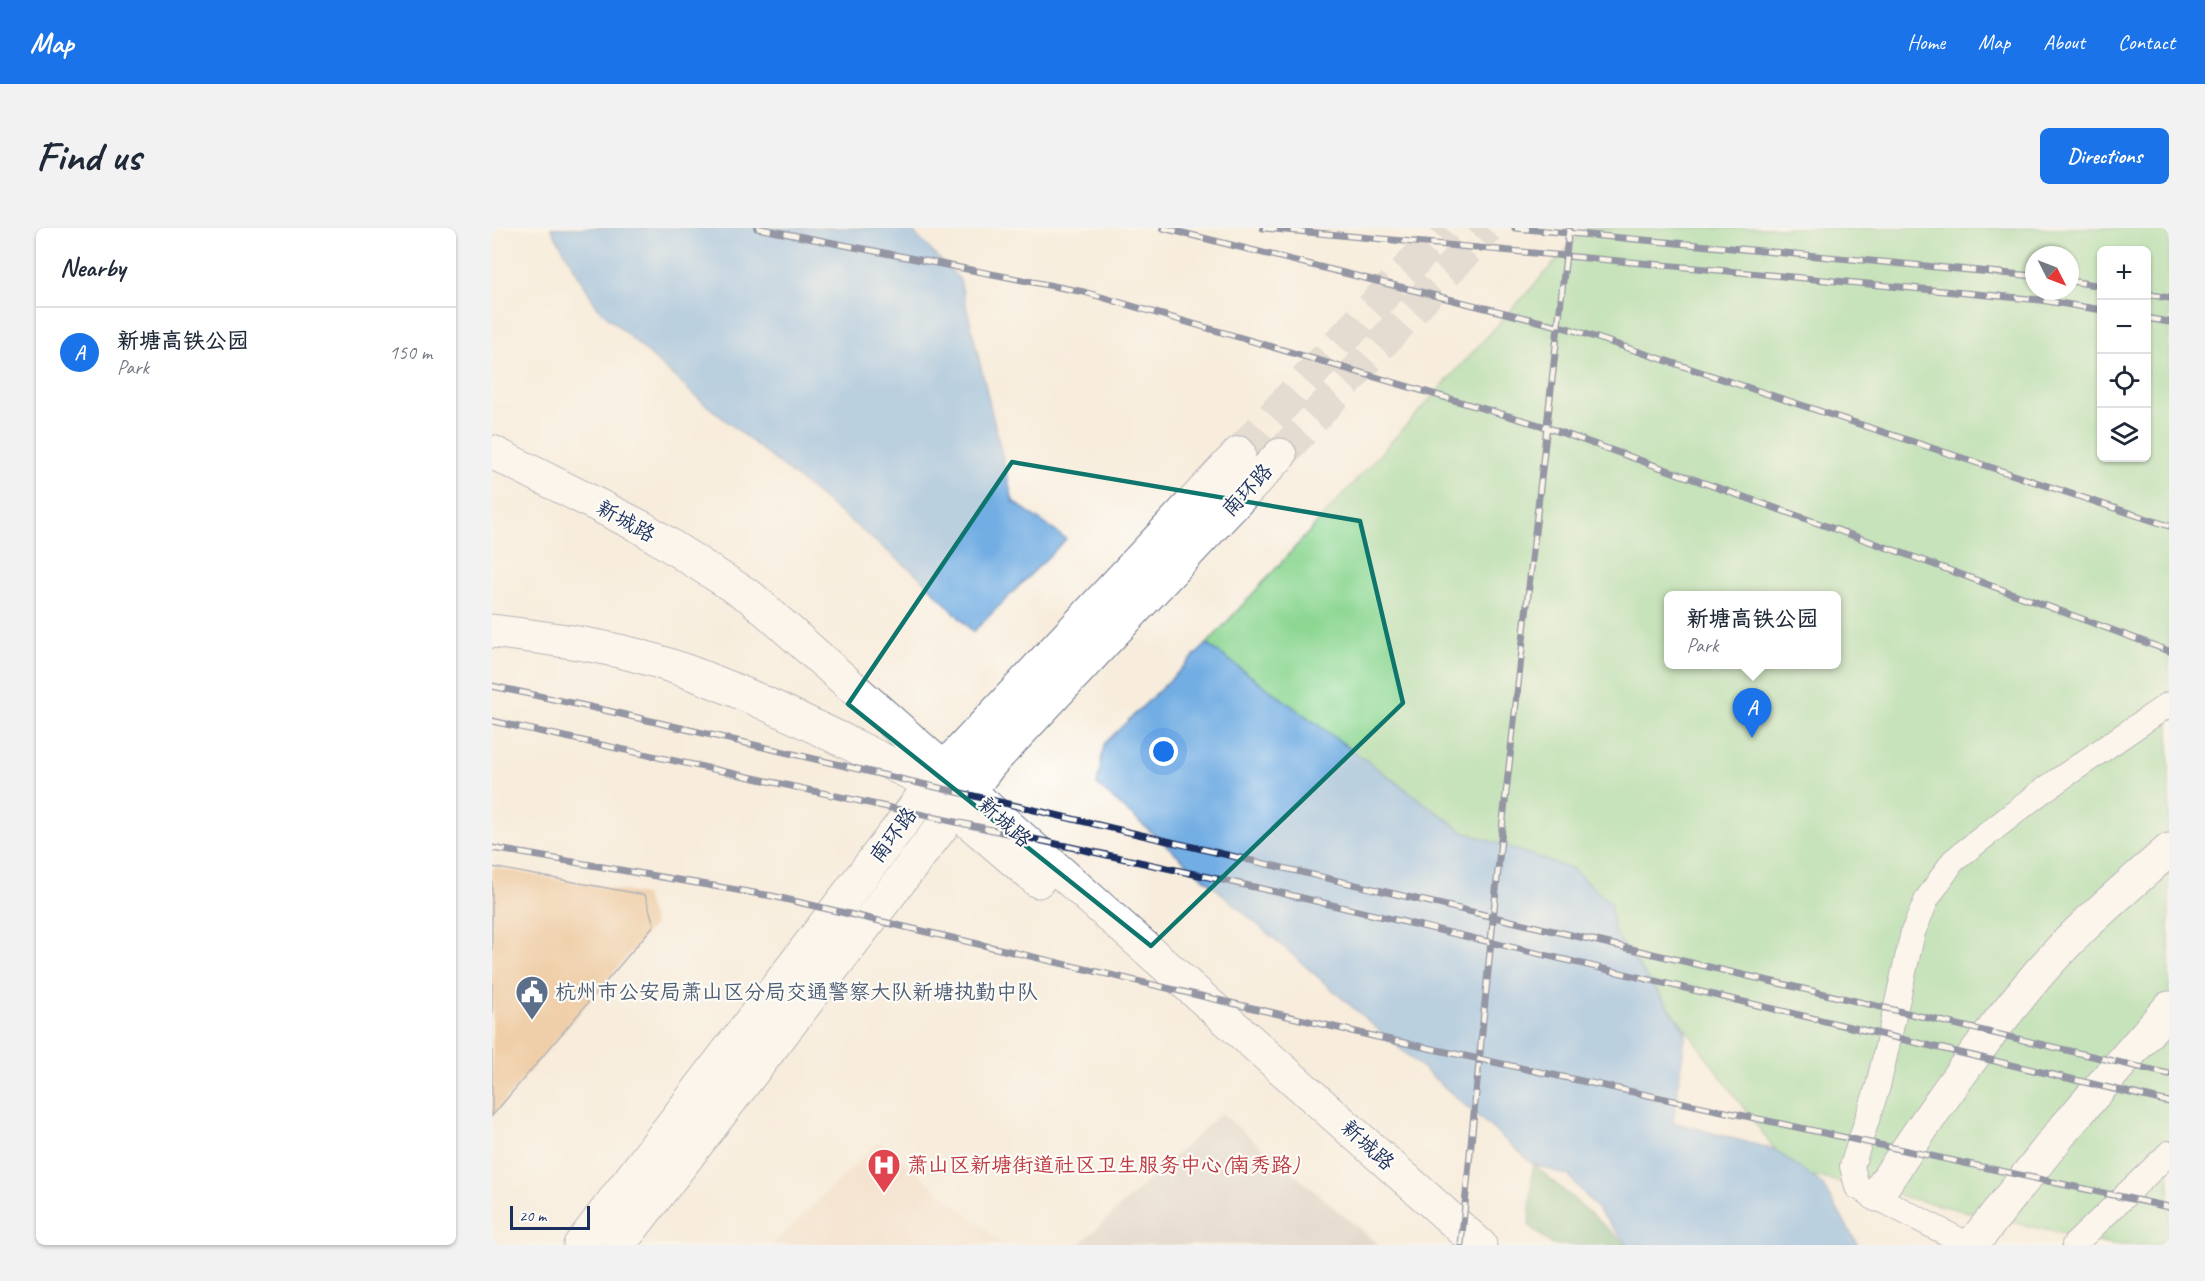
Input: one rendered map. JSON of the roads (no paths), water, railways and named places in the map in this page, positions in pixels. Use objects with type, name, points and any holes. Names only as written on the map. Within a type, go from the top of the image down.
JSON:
[{"type":"main road","name":"新城路","points":[[492,452],[642,527],[752,598],[939,776],[1049,890],[1449,1245]]},
{"type":"main road","name":"南环路","points":[[580,1245],[939,776],[1239,453]]},
{"type":"main road","name":"南环路","points":[[620,1245],[991,764],[1280,455]]},
{"type":"main road","name":"新城路","points":[[492,631],[568,641],[652,660],[736,691],[939,776]]},
{"type":"main road","name":"新城路","points":[[963,801],[1480,1245]]},
{"type":"main road","points":[[1877,1195],[1953,1080],[2041,970],[2090,921],[2169,850]]},
{"type":"main road","points":[[1971,1245],[2064,1129],[2169,1008]]},
{"type":"street","points":[[1971,1245],[1857,1186],[1852,1166],[1878,1086],[1913,932],[1927,899],[1953,861],[2041,792],[2169,704]]},
{"type":"street","points":[[2073,1245],[2169,1153]]},
{"type":"water","points":[[551,228],[909,228],[960,280],[1013,501],[1066,539],[973,632],[921,578],[694,395],[597,307]]},
{"type":"water","points":[[1207,644],[1464,832],[1572,869],[1610,903],[1614,932],[1686,1032],[1673,1122],[1775,1150],[1822,1184],[1858,1245],[1628,1245],[1569,1176],[1533,1164],[1097,785],[1104,744]]},
{"type":"tunnel","points":[[1239,453],[1445,228]]},
{"type":"tunnel","points":[[1280,455],[1487,228]]},
{"type":"railway","points":[[757,228],[1084,292],[1543,426],[1908,555],[2169,651]]},
{"type":"railway","points":[[1163,228],[1570,329],[2169,526]]},
{"type":"railway","points":[[1263,228],[2041,300],[2097,309]]},
{"type":"railway","points":[[1515,228],[2025,275]]},
{"type":"railway","points":[[1461,1245],[1502,829],[1569,228]]},
{"type":"railway","points":[[2079,282],[2097,285]]},
{"type":"railway","points":[[2151,295],[2169,298]]},
{"type":"railway","points":[[2151,319],[2169,322]]},
{"type":"railway","points":[[492,686],[604,710],[2169,1074]]},
{"type":"railway","points":[[492,721],[1277,892],[2169,1102]]},
{"type":"railway","points":[[492,848],[772,896],[1377,1037],[2169,1207]]},
{"type":"place","name":"新塘高铁公园","points":[[1752,738]]},
{"type":"place","name":"杭州市公安局萧山区分局交通警察大队新塘执勤中队","points":[[532,1021]]},
{"type":"place","name":"萧山区新塘街道社区卫生服务中心(南秀路)","points":[[884,1194]]}]
